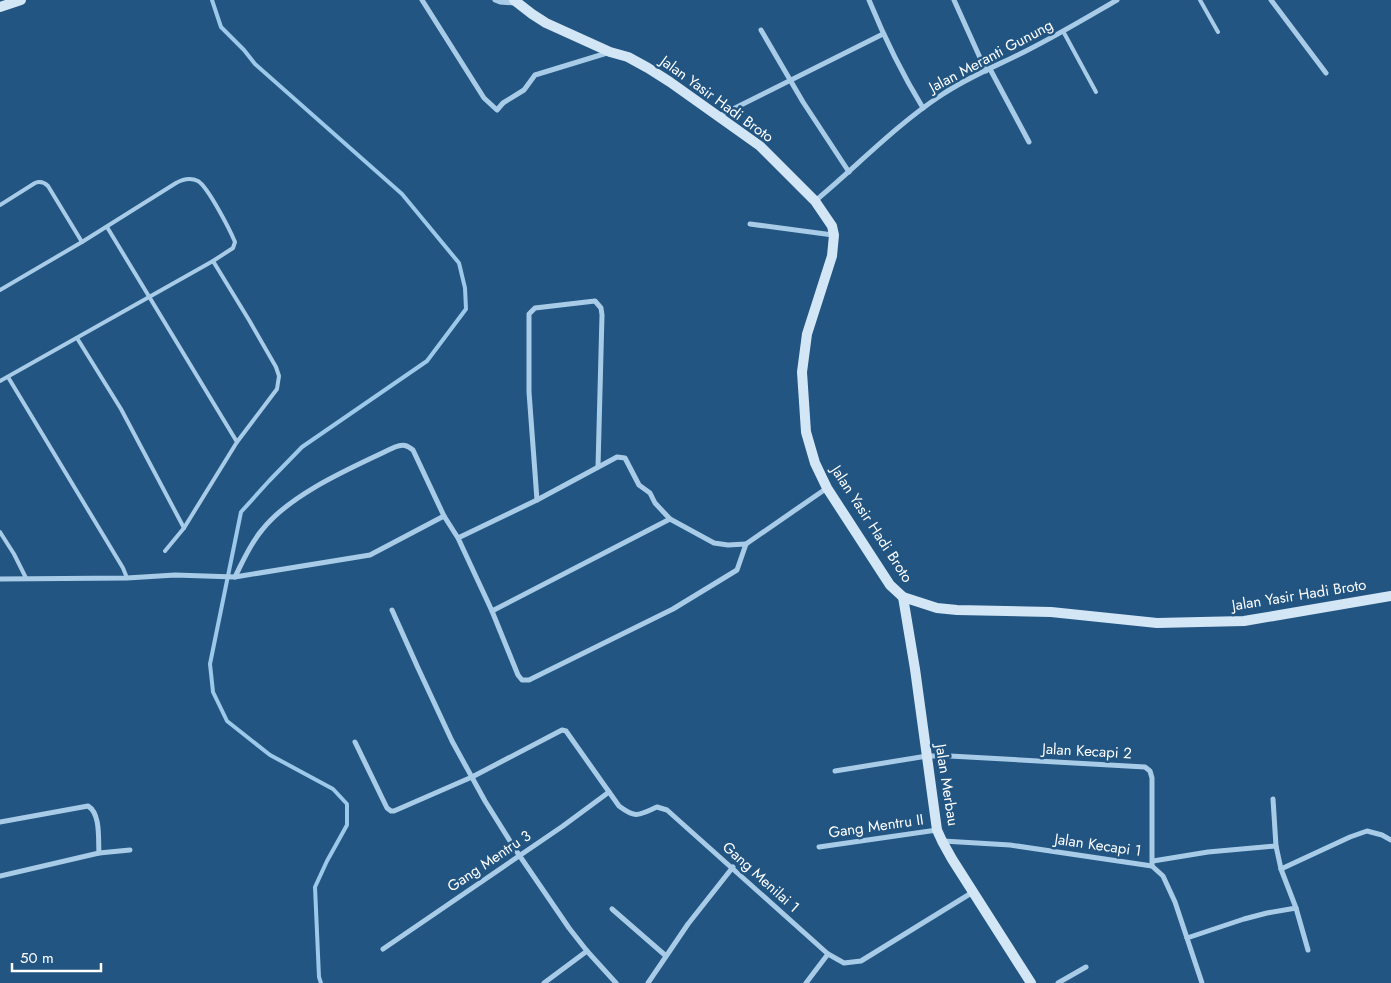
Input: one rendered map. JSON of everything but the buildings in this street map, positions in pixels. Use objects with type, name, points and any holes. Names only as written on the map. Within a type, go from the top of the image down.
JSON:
[{"type":"street","points":[[0,7],[21,0]]},
{"type":"street","points":[[422,0],[484,98],[497,110],[524,90],[535,75],[610,52]]},
{"type":"street","points":[[495,0],[515,2]]},
{"type":"street","points":[[870,0],[883,34],[899,67],[923,108]]},
{"type":"street","points":[[954,0],[988,70],[1029,142]]},
{"type":"street","name":"Jalan Meranti Gunung","points":[[815,200],[889,135],[923,108],[954,87],[1063,31],[1117,0]]},
{"type":"street","points":[[1271,0],[1326,73]]},
{"type":"street","name":"Jalan Yasir Hadi Broto","points":[[515,2],[546,23],[648,68],[718,116],[760,146],[815,200],[832,226],[834,235],[832,256],[807,334],[802,372],[806,432],[815,462],[828,488],[890,585],[903,597],[937,608],[957,610],[1051,612],[1157,623],[1188,623],[1244,621],[1391,596]]},
{"type":"street","points":[[761,30],[790,81],[849,172]]},
{"type":"street","points":[[718,116],[883,34]]},
{"type":"street","points":[[750,224],[834,235]]},
{"type":"street","points":[[537,500],[529,392],[529,314],[535,308],[595,301],[601,308],[598,467]]},
{"type":"street","points":[[233,576],[261,530],[274,516],[308,491],[401,445],[410,447],[444,516],[458,538],[492,611],[518,675],[522,680],[529,680],[673,609],[737,570],[746,544]]},
{"type":"street","points":[[458,538],[537,500],[617,457],[625,458],[639,485],[650,493],[655,503],[670,519],[714,543],[728,545],[746,544],[828,488]]},
{"type":"street","points":[[0,579],[233,576],[370,555],[444,516]]},
{"type":"street","points":[[492,611],[670,519]]},
{"type":"street","name":"Jalan Merbau","points":[[903,597],[937,830],[1031,983]]},
{"type":"street","points":[[392,610],[445,725],[485,802],[569,928],[616,983]]},
{"type":"street","name":"Gang Menilai 1","points":[[472,777],[562,730],[566,731],[619,806],[629,814],[639,814],[657,807],[667,810],[828,954],[844,963],[861,961],[974,891]]},
{"type":"street","points":[[355,742],[387,808],[391,811],[405,807],[472,777]]},
{"type":"street","points":[[835,771],[927,756]]},
{"type":"street","name":"Jalan Kecapi 2","points":[[927,756],[1145,767],[1150,771],[1152,778],[1152,863]]},
{"type":"street","name":"Gang Mentru 3","points":[[382,949],[520,856],[609,792]]},
{"type":"street","points":[[1273,799],[1276,846],[1281,869],[1296,908],[1308,950]]},
{"type":"street","points":[[0,822],[88,806],[94,812],[96,818],[99,853]]},
{"type":"street","name":"Gang Mentru II","points":[[819,847],[937,830]]},
{"type":"street","points":[[1281,869],[1367,831],[1382,835],[1391,840]]},
{"type":"street","name":"Jalan Kecapi 1","points":[[942,841],[1010,845],[1152,863],[1163,876],[1174,902],[1202,983]]},
{"type":"street","points":[[1152,863],[1208,852],[1276,846]]},
{"type":"street","points":[[0,876],[99,853],[130,850]]},
{"type":"street","points":[[648,983],[688,924],[732,867]]},
{"type":"street","points":[[1186,938],[1252,917],[1296,908]]},
{"type":"street","points":[[612,909],[666,956]]},
{"type":"street","points":[[544,983],[587,951]]},
{"type":"street","points":[[806,983],[828,954]]},
{"type":"street","points":[[1058,983],[1086,967]]},
{"type":"lane","points":[[1200,0],[1218,32]]},
{"type":"lane","points":[[1063,31],[1096,92]]},
{"type":"lane","points":[[0,290],[107,227],[180,181],[195,180],[204,186],[235,242],[233,248],[213,262],[0,381]]},
{"type":"lane","points":[[0,204],[35,183],[45,183],[82,242]]},
{"type":"lane","points":[[107,227],[237,442]]},
{"type":"lane","points":[[165,552],[184,528],[237,442],[277,389],[279,376],[276,367],[213,262]]},
{"type":"lane","points":[[77,338],[121,410],[184,528]]},
{"type":"lane","points":[[8,377],[123,568],[127,578]]},
{"type":"lane","points":[[0,532],[26,578]]},
{"type":"waterway","points":[[212,0],[221,27],[255,64],[402,194],[459,263],[465,288],[466,309],[427,361],[302,447],[241,512],[210,664],[213,692],[227,721],[270,755],[333,789],[347,804],[347,825],[315,887],[319,977],[321,983]]}]
